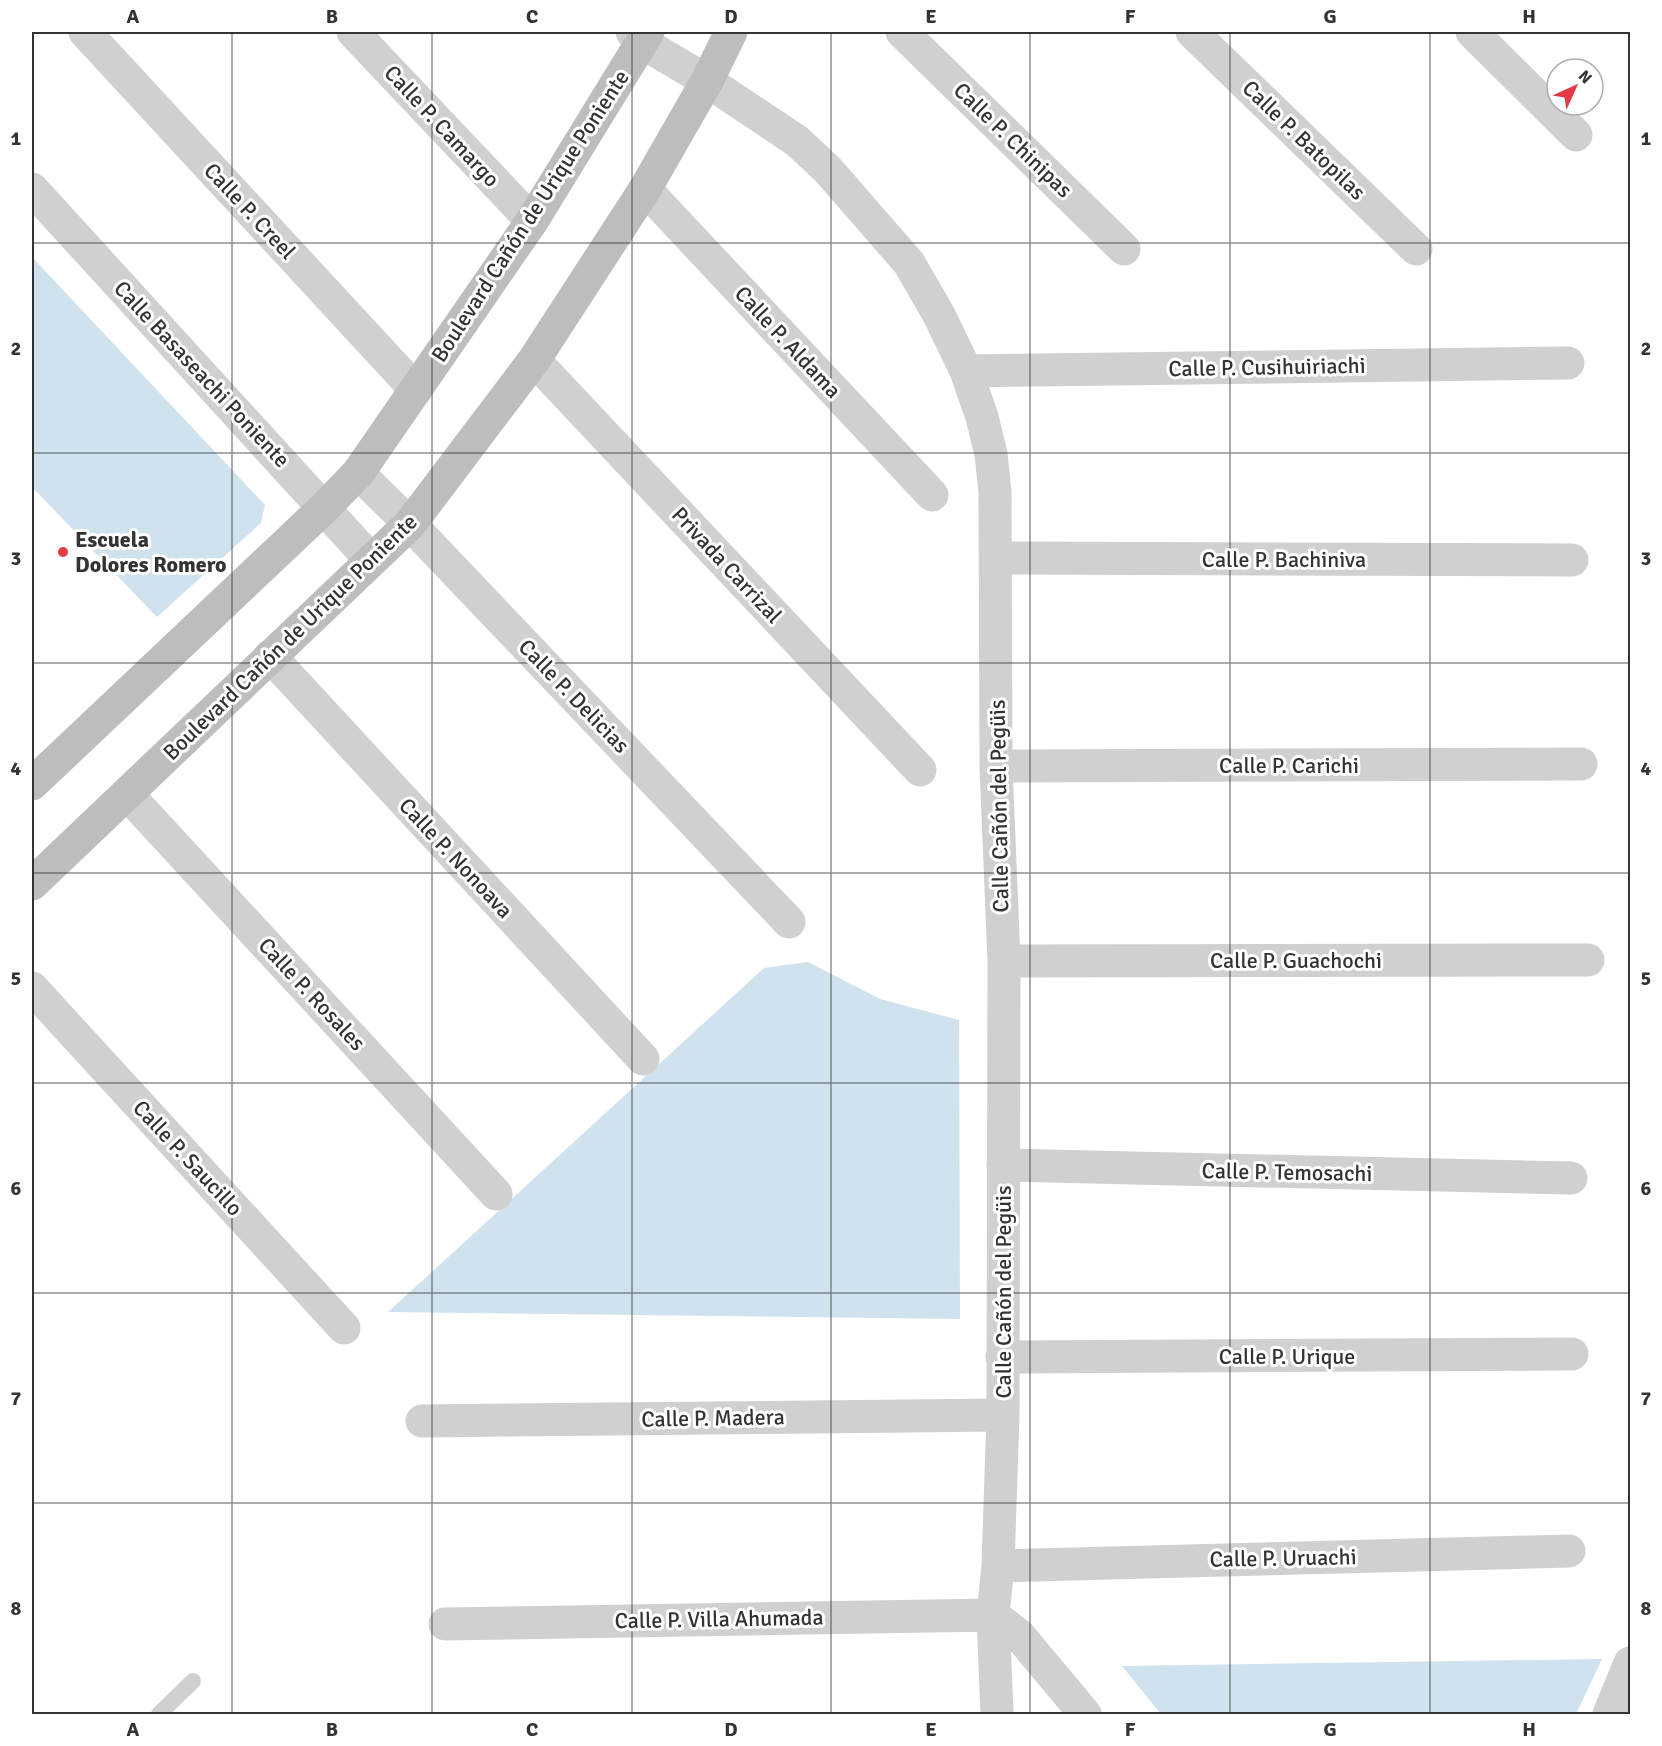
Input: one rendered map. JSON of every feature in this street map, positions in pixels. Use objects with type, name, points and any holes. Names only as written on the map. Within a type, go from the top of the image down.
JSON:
[{"type":"main road","name":"Boulevard Cañón de Urique Poniente","points":[[32,884],[410,524],[534,360],[645,189],[707,81],[731,32]]},
{"type":"main road","name":"Boulevard Cañón de Urique Poniente","points":[[32,784],[324,508],[358,472],[532,221],[641,35]]},
{"type":"street","name":"Calle P. Creel","points":[[85,32],[416,390]]},
{"type":"street","name":"Calle P. Camargo","points":[[353,32],[532,221]]},
{"type":"street","name":"Calle P. Chinipas","points":[[902,32],[1124,249]]},
{"type":"street","name":"Calle P. Batopilas","points":[[1192,32],[1416,249]]},
{"type":"street","points":[[1472,32],[1576,135]]},
{"type":"street","name":"Calle Cañón del Pegüis","points":[[641,35],[797,141],[864,209],[909,264],[939,315],[966,371],[982,417],[991,454],[995,492],[996,766],[1004,961],[1003,1415],[998,1566],[993,1615],[997,1714]]},
{"type":"street","name":"Calle Basaseachi Poniente","points":[[32,189],[371,560]]},
{"type":"street","name":"Calle P. Aldama","points":[[645,189],[932,495]]},
{"type":"street","name":"Privada Carrizal","points":[[534,360],[920,770]]},
{"type":"street","name":"Calle P. Cusihuiriachi","points":[[966,371],[1568,363]]},
{"type":"street","name":"Calle P. Delicias","points":[[358,472],[789,922]]},
{"type":"street","name":"Calle P. Bachiniva","points":[[996,558],[1572,560]]},
{"type":"street","name":"Calle P. Nonoava","points":[[270,656],[642,1059]]},
{"type":"street","name":"Calle P. Carichi","points":[[996,766],[1581,764]]},
{"type":"street","name":"Calle P. Rosales","points":[[127,794],[496,1194]]},
{"type":"street","name":"Calle P. Guachochi","points":[[1004,961],[1588,960]]},
{"type":"street","name":"Calle P. Saucillo","points":[[32,988],[344,1328]]},
{"type":"street","name":"Calle P. Temosachi","points":[[1004,1165],[1571,1178]]},
{"type":"street","name":"Calle P. Urique","points":[[1002,1357],[1572,1354]]},
{"type":"street","name":"Calle P. Madera","points":[[422,1421],[1003,1415]]},
{"type":"street","name":"Calle P. Uruachi","points":[[998,1566],[1569,1551]]},
{"type":"street","points":[[993,1615],[1019,1635],[1085,1714]]},
{"type":"street","name":"Calle P. Villa Ahumada","points":[[445,1624],[993,1615]]},
{"type":"street","points":[[1609,1714],[1630,1663]]},
{"type":"lane","points":[[159,1714],[193,1681]]},
{"type":"water","points":[[32,257],[265,505],[261,523],[157,617],[32,487]]},
{"type":"water","points":[[808,962],[880,999],[959,1020],[960,1319],[388,1312],[764,968]]},
{"type":"water","points":[[1602,1659],[1576,1714],[1161,1714],[1122,1666]]},
{"type":"place","name":"Escuela Dolores Romero","points":[[63,552]]}]
